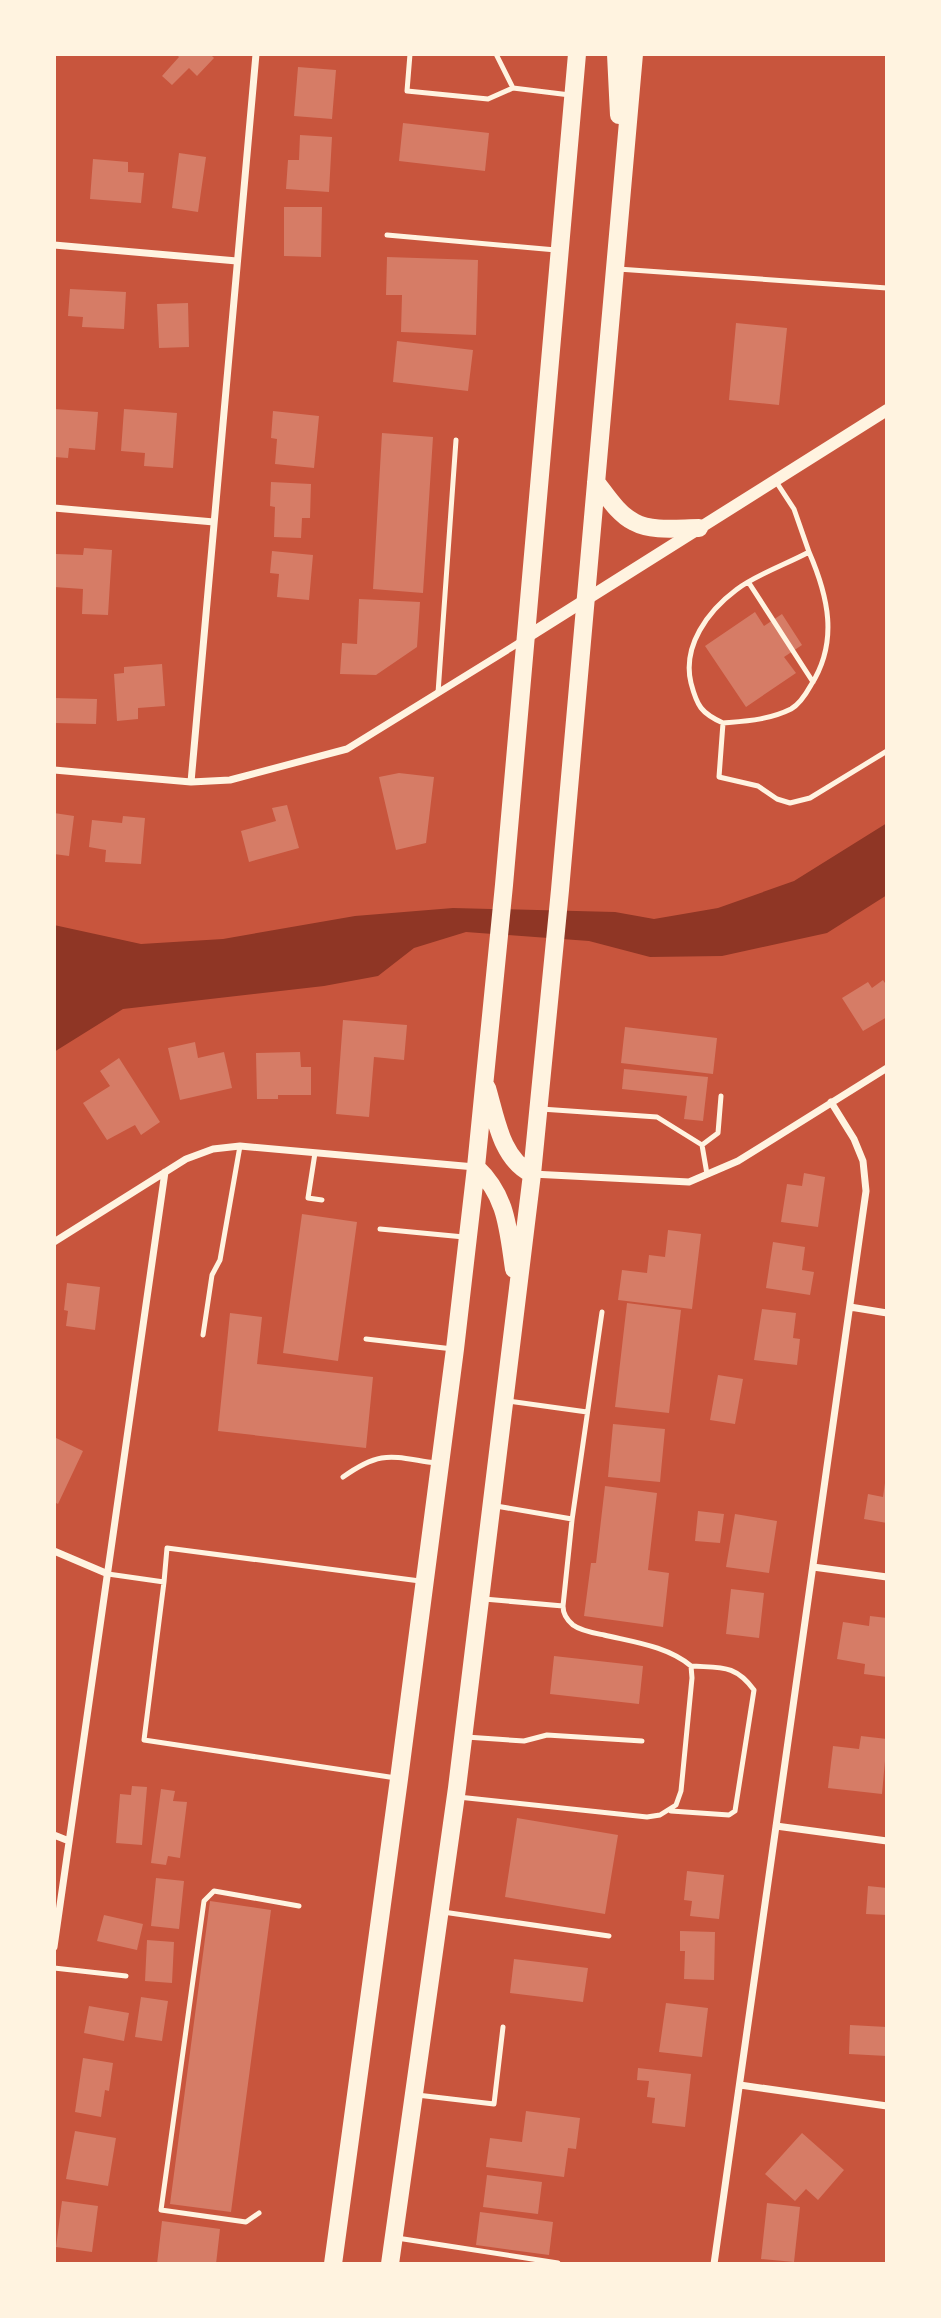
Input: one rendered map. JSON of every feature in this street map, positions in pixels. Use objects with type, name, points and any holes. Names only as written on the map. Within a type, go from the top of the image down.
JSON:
[{"type":"main road","points":[[333,2264],[476,1167],[504,885],[577,54]]},
{"type":"main road","points":[[616,54],[622,185]]},
{"type":"main road","points":[[390,2264],[456,1797],[532,1174],[554,956],[634,54]]},
{"type":"main road","points":[[596,482],[616,507],[634,522],[656,528],[699,528]]},
{"type":"main road","points":[[484,1081],[504,1144],[522,1170],[532,1174]]},
{"type":"main road","points":[[476,1167],[489,1179],[498,1193],[505,1214],[518,1289]]},
{"type":"street","points":[[191,782],[256,54]]},
{"type":"street","points":[[54,245],[237,261]]},
{"type":"street","points":[[54,770],[191,782],[230,780],[347,749],[887,410]]},
{"type":"street","points":[[54,508],[214,522]]},
{"type":"street","points":[[532,1174],[689,1182],[738,1161],[887,1068]]},
{"type":"street","points":[[714,2264],[866,1191],[863,1161],[831,1102]]},
{"type":"street","points":[[54,1242],[186,1159],[214,1149],[240,1146],[476,1167]]},
{"type":"street","points":[[54,1947],[165,1172]]},
{"type":"street","points":[[850,1307],[887,1313]]},
{"type":"street","points":[[54,1551],[108,1574]]},
{"type":"street","points":[[813,1567],[887,1577]]},
{"type":"street","points":[[776,1826],[887,1841]]},
{"type":"street","points":[[54,1835],[69,1841]]},
{"type":"street","points":[[740,2085],[887,2106]]},
{"type":"lane","points":[[410,54],[407,91],[488,99],[513,88],[573,95]]},
{"type":"lane","points":[[496,54],[513,88]]},
{"type":"lane","points":[[387,235],[560,251]]},
{"type":"lane","points":[[615,269],[887,288]]},
{"type":"lane","points":[[438,693],[456,440]]},
{"type":"lane","points":[[775,480],[794,509],[823,584],[828,629],[821,671],[793,708],[768,718],[723,723],[707,716],[696,700],[689,674],[696,634],[737,589],[809,552]]},
{"type":"lane","points":[[749,583],[813,682]]},
{"type":"lane","points":[[723,723],[719,777],[758,786],[777,799],[790,803],[810,798],[887,751]]},
{"type":"lane","points":[[702,1145],[718,1133],[721,1096]]},
{"type":"lane","points":[[538,1109],[657,1117],[702,1145],[707,1174]]},
{"type":"lane","points":[[203,1335],[212,1275],[220,1260],[240,1146]]},
{"type":"lane","points":[[315,1153],[308,1198],[322,1200]]},
{"type":"lane","points":[[380,1229],[468,1237]]},
{"type":"lane","points":[[456,1797],[648,1817],[670,1811],[729,1815],[735,1811],[754,1690],[746,1679],[732,1669],[691,1666],[660,1649],[587,1631],[572,1625],[563,1612],[572,1519],[602,1312]]},
{"type":"lane","points":[[366,1339],[454,1349]]},
{"type":"lane","points":[[505,1401],[587,1412]]},
{"type":"lane","points":[[343,1477],[364,1462],[384,1456],[439,1464]]},
{"type":"lane","points":[[492,1505],[572,1519]]},
{"type":"lane","points":[[398,1779],[144,1740],[167,1548],[424,1582]]},
{"type":"lane","points":[[108,1574],[164,1582]]},
{"type":"lane","points":[[481,1599],[563,1606]]},
{"type":"lane","points":[[670,1811],[677,1805],[681,1791],[691,1666]]},
{"type":"lane","points":[[463,1737],[524,1741],[547,1735],[642,1741]]},
{"type":"lane","points":[[259,2213],[246,2222],[161,2210],[204,1901],[214,1891],[299,1906]]},
{"type":"lane","points":[[439,1912],[610,1936]]},
{"type":"lane","points":[[54,1968],[126,1976]]},
{"type":"lane","points":[[414,2094],[494,2104],[503,2027]]},
{"type":"lane","points":[[393,2237],[558,2263]]},
{"type":"shaded area","points":[[887,823],[887,895],[827,933],[722,956],[650,957],[589,941],[466,932],[414,948],[378,976],[324,986],[123,1009],[54,1052],[54,925],[141,944],[223,939],[355,916],[453,908],[615,912],[654,919],[718,908],[794,881]]},
{"type":"building","points":[[176,54],[210,54],[214,58],[197,76],[189,68],[172,85],[162,76],[179,57]]},
{"type":"building","points":[[298,67],[336,70],[332,119],[294,116]]},
{"type":"building","points":[[403,123],[489,133],[485,171],[399,161]]},
{"type":"building","points":[[300,135],[332,137],[329,192],[286,189],[288,160],[299,160]]},
{"type":"building","points":[[179,153],[206,157],[198,212],[172,208]]},
{"type":"building","points":[[93,159],[128,162],[128,172],[144,173],[141,203],[90,199]]},
{"type":"building","points":[[284,207],[322,207],[321,257],[284,256]]},
{"type":"building","points":[[387,257],[478,260],[476,335],[401,332],[402,295],[386,295]]},
{"type":"building","points":[[70,289],[126,292],[124,329],[82,327],[83,317],[68,316]]},
{"type":"building","points":[[188,303],[189,347],[159,348],[157,304]]},
{"type":"building","points":[[736,323],[787,328],[779,405],[729,400]]},
{"type":"building","points":[[397,341],[473,350],[468,391],[393,382]]},
{"type":"building","points":[[54,409],[98,412],[95,450],[69,448],[68,458],[54,457]]},
{"type":"building","points":[[124,409],[177,413],[173,468],[144,466],[145,453],[121,451]]},
{"type":"building","points":[[273,411],[319,416],[314,468],[275,464],[277,439],[271,438]]},
{"type":"building","points":[[382,433],[433,437],[423,593],[373,589]]},
{"type":"building","points":[[271,482],[311,484],[310,518],[302,518],[301,538],[274,537],[275,507],[270,506]]},
{"type":"building","points":[[84,548],[112,550],[108,615],[82,614],[83,589],[54,587],[56,554],[83,555]]},
{"type":"building","points":[[272,551],[313,555],[309,600],[277,597],[279,574],[270,573]]},
{"type":"building","points":[[359,599],[420,602],[417,647],[376,675],[340,674],[342,643],[357,644]]},
{"type":"building","points":[[755,612],[764,626],[782,614],[802,645],[784,657],[796,673],[746,707],[705,646]]},
{"type":"building","points":[[162,664],[165,706],[138,708],[138,719],[117,721],[114,674],[124,673],[124,667]]},
{"type":"building","points":[[54,698],[97,699],[96,724],[54,723]]},
{"type":"building","points":[[399,773],[434,777],[426,843],[396,850],[379,777]]},
{"type":"building","points":[[287,805],[299,848],[249,862],[241,831],[276,821],[272,808]]},
{"type":"building","points":[[54,813],[74,816],[69,856],[54,854]]},
{"type":"building","points":[[123,816],[145,818],[141,864],[105,862],[106,850],[89,847],[92,820],[122,823]]},
{"type":"building","points":[[883,980],[887,986],[887,1017],[863,1031],[842,998],[868,982],[872,988]]},
{"type":"building","points":[[343,1020],[407,1025],[404,1060],[374,1057],[369,1117],[336,1114]]},
{"type":"building","points":[[625,1027],[717,1038],[713,1074],[621,1063]]},
{"type":"building","points":[[195,1042],[198,1058],[224,1052],[232,1088],[180,1100],[168,1048]]},
{"type":"building","points":[[300,1052],[301,1067],[311,1067],[311,1095],[278,1095],[278,1099],[257,1099],[256,1053]]},
{"type":"building","points":[[119,1058],[160,1122],[141,1135],[135,1125],[107,1140],[83,1103],[110,1086],[100,1071]]},
{"type":"building","points":[[624,1069],[708,1077],[703,1121],[684,1119],[687,1096],[622,1089]]},
{"type":"building","points":[[804,1173],[825,1177],[818,1227],[781,1222],[787,1184],[802,1186]]},
{"type":"building","points":[[302,1214],[357,1222],[338,1361],[283,1353]]},
{"type":"building","points":[[668,1230],[701,1234],[692,1309],[618,1300],[622,1270],[647,1273],[649,1255],[665,1257]]},
{"type":"building","points":[[773,1242],[805,1247],[802,1270],[814,1272],[810,1295],[766,1288]]},
{"type":"building","points":[[67,1283],[100,1287],[95,1330],[66,1326],[68,1311],[64,1310]]},
{"type":"building","points":[[627,1303],[681,1310],[669,1413],[615,1407]]},
{"type":"building","points":[[762,1309],[796,1313],[793,1338],[800,1339],[797,1365],[754,1360]]},
{"type":"building","points":[[230,1313],[262,1317],[257,1364],[373,1377],[366,1448],[218,1431]]},
{"type":"building","points":[[718,1375],[743,1379],[735,1424],[710,1420]]},
{"type":"building","points":[[613,1424],[665,1429],[660,1482],[608,1477]]},
{"type":"building","points":[[54,1437],[83,1451],[58,1504],[54,1502]]},
{"type":"building","points":[[885,1483],[887,1523],[864,1519],[868,1494],[883,1497]]},
{"type":"building","points":[[605,1486],[657,1493],[648,1570],[669,1573],[663,1627],[584,1616],[591,1563],[596,1563]]},
{"type":"building","points":[[698,1511],[724,1514],[720,1543],[695,1541]]},
{"type":"building","points":[[735,1514],[777,1521],[769,1573],[726,1567]]},
{"type":"building","points":[[731,1589],[764,1593],[759,1638],[726,1634]]},
{"type":"building","points":[[870,1616],[887,1618],[887,1677],[864,1674],[865,1664],[837,1659],[843,1622],[869,1626]]},
{"type":"building","points":[[554,1656],[643,1666],[639,1704],[550,1694]]},
{"type":"building","points":[[861,1736],[887,1739],[882,1794],[828,1788],[833,1746],[859,1749]]},
{"type":"building","points":[[132,1786],[147,1787],[142,1845],[116,1843],[120,1794],[131,1795]]},
{"type":"building","points":[[161,1789],[175,1791],[173,1801],[187,1802],[180,1858],[168,1856],[166,1865],[151,1863]]},
{"type":"building","points":[[517,1818],[618,1835],[605,1914],[505,1897]]},
{"type":"building","points":[[687,1871],[724,1875],[719,1919],[690,1916],[692,1901],[684,1900]]},
{"type":"building","points":[[156,1878],[184,1881],[179,1929],[151,1926]]},
{"type":"building","points":[[868,1886],[887,1888],[887,1915],[866,1914]]},
{"type":"building","points":[[210,1901],[271,1910],[231,2212],[170,2204]]},
{"type":"building","points":[[104,1915],[143,1924],[137,1950],[97,1941]]},
{"type":"building","points":[[680,1931],[715,1932],[714,1980],[684,1979],[685,1951],[680,1951]]},
{"type":"building","points":[[147,1940],[174,1942],[172,1983],[145,1981]]},
{"type":"building","points":[[514,1959],[588,1968],[583,2002],[510,1993]]},
{"type":"building","points":[[141,1997],[168,2001],[162,2041],[135,2037]]},
{"type":"building","points":[[666,2003],[708,2008],[702,2057],[659,2052]]},
{"type":"building","points":[[89,2006],[129,2013],[124,2041],[84,2033]]},
{"type":"building","points":[[850,2025],[887,2027],[887,2056],[849,2054]]},
{"type":"building","points":[[83,2058],[113,2063],[109,2091],[105,2090],[101,2117],[75,2112]]},
{"type":"building","points":[[638,2068],[691,2074],[685,2127],[652,2123],[655,2098],[647,2097],[649,2081],[637,2080]]},
{"type":"building","points":[[526,2111],[580,2118],[576,2149],[568,2148],[564,2177],[486,2167],[490,2138],[522,2142]]},
{"type":"building","points":[[75,2131],[116,2138],[108,2186],[66,2179]]},
{"type":"building","points":[[802,2133],[844,2170],[818,2200],[806,2189],[795,2201],[765,2174]]},
{"type":"building","points":[[487,2175],[542,2182],[538,2214],[483,2207]]},
{"type":"building","points":[[62,2201],[98,2206],[92,2252],[56,2247]]},
{"type":"building","points":[[767,2203],[800,2207],[794,2262],[761,2259]]},
{"type":"building","points":[[480,2212],[553,2222],[549,2255],[476,2245]]},
{"type":"building","points":[[162,2221],[220,2229],[216,2264],[157,2264]]}]
